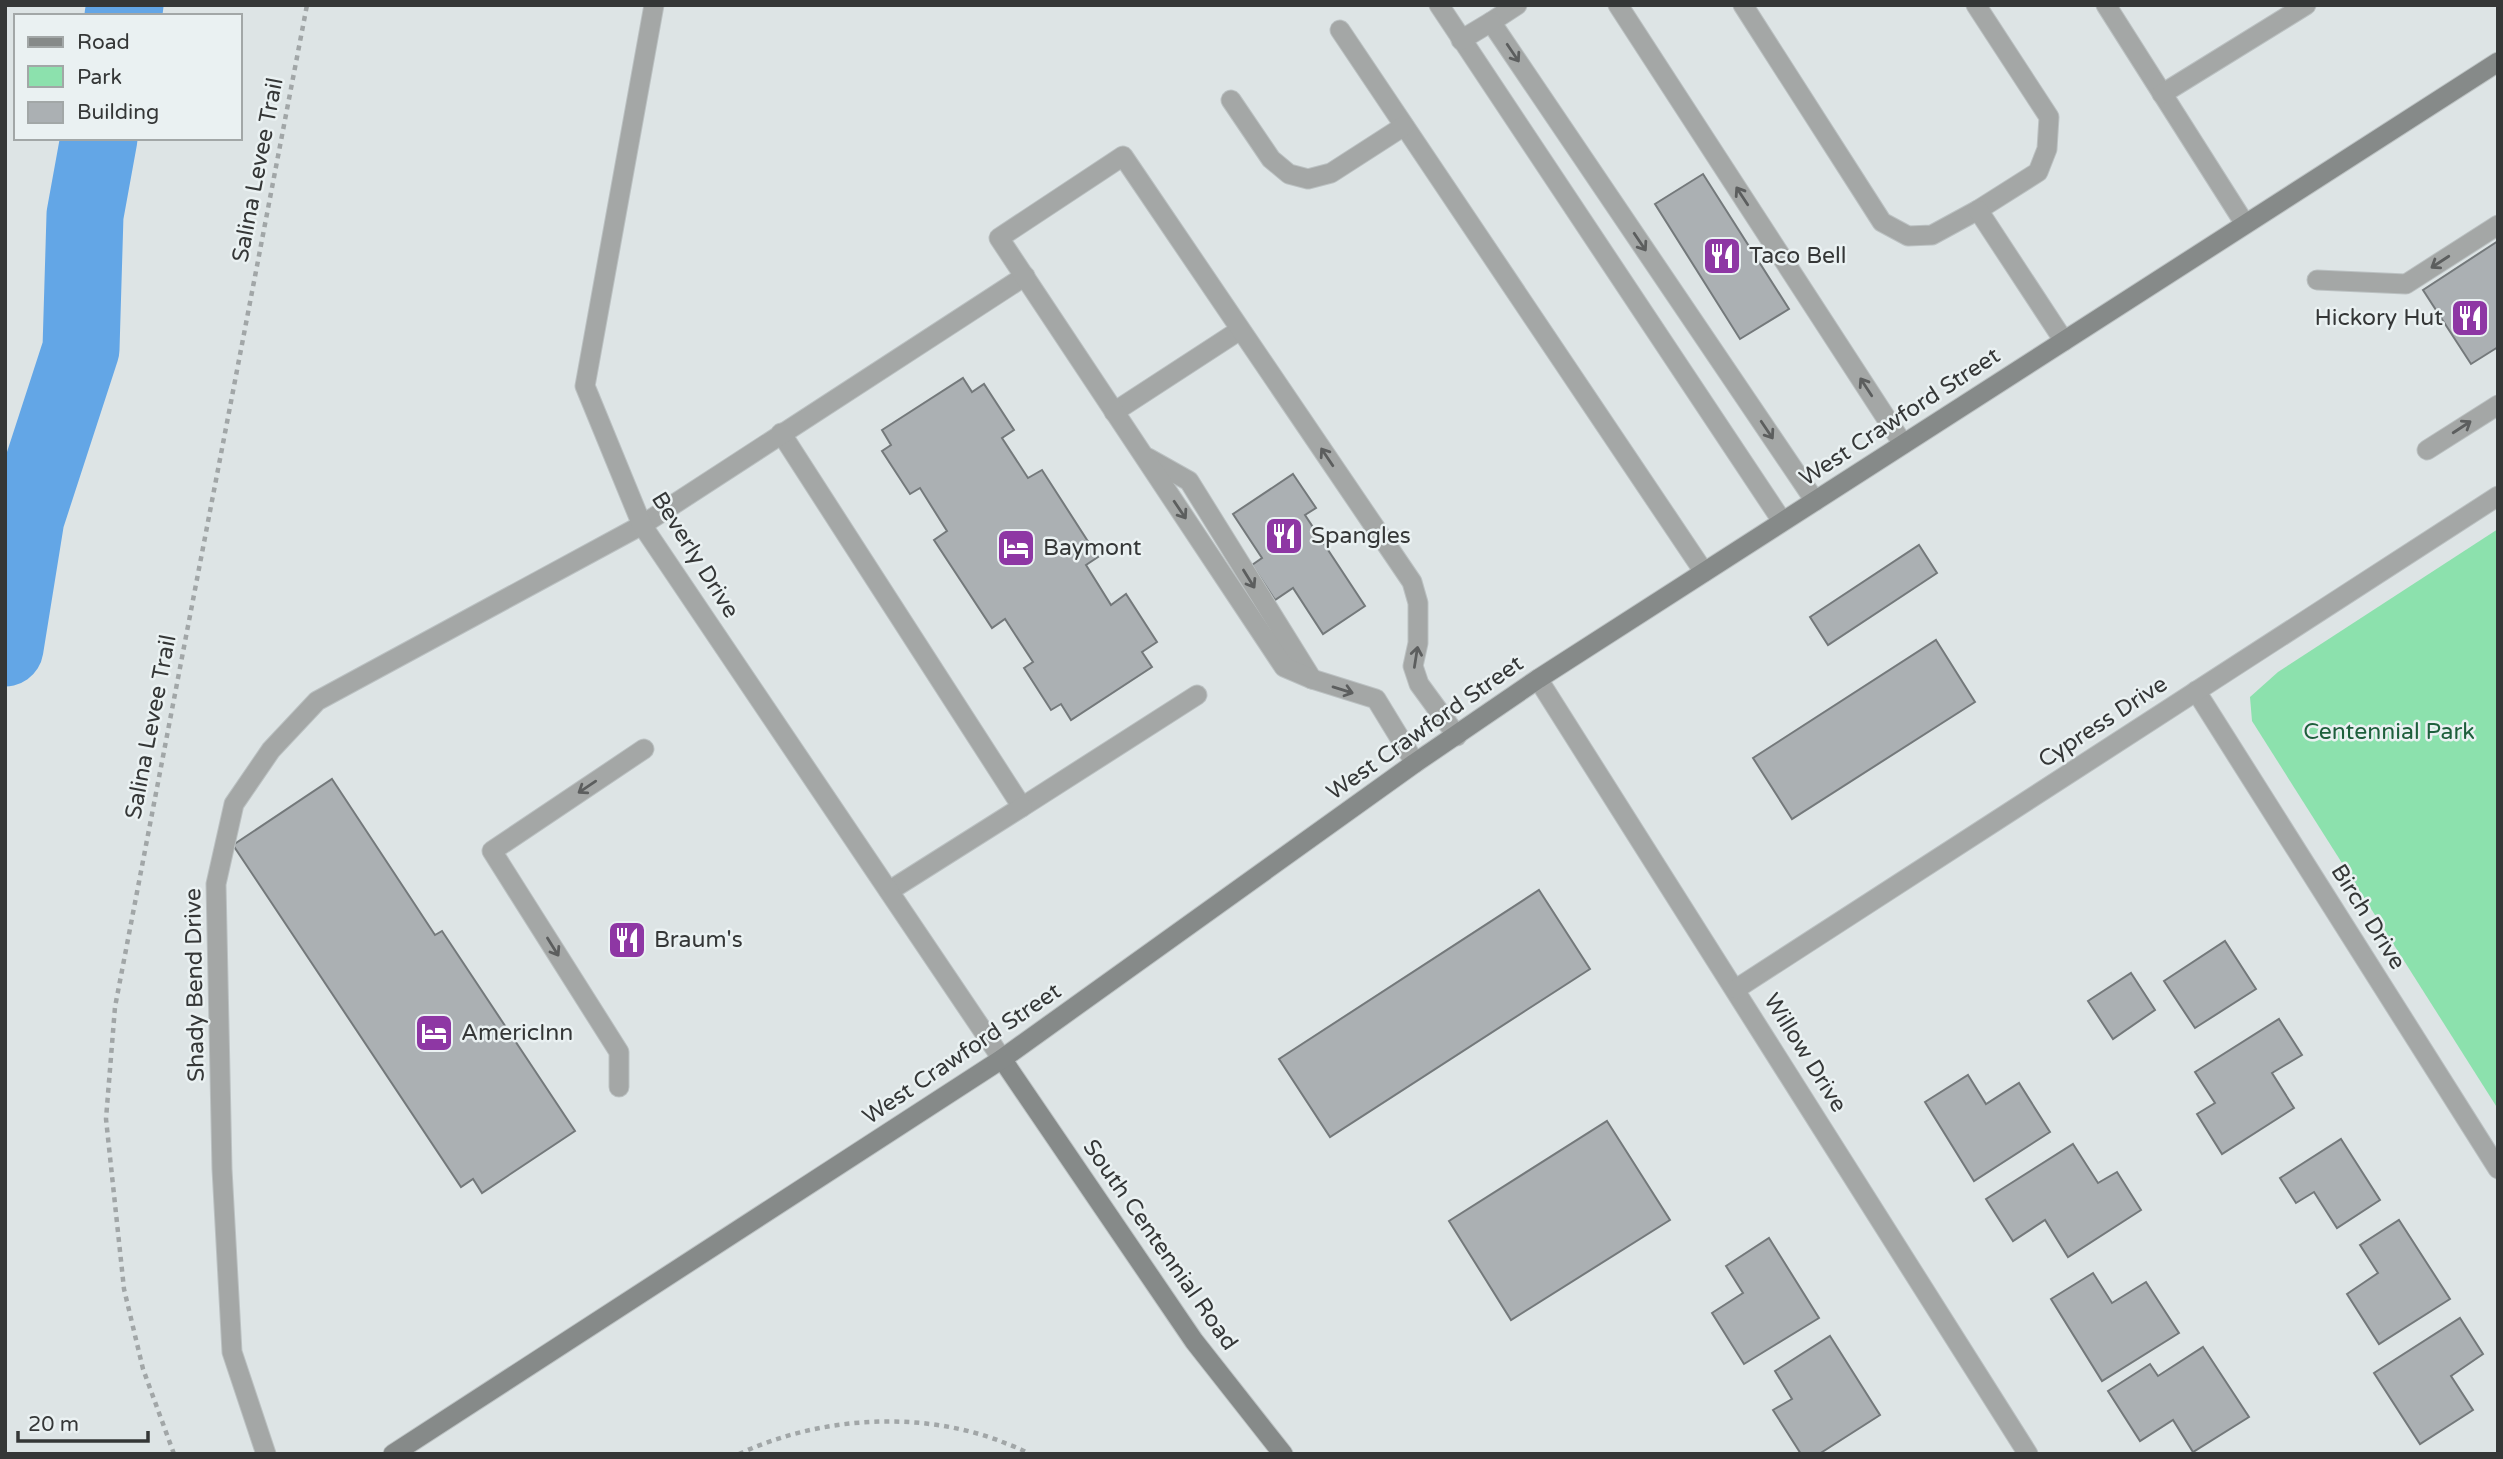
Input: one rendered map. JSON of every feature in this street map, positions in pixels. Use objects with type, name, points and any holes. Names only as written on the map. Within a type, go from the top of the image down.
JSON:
[{"type":"main road","name":"West Crawford Street","points":[[393,1454],[1002,1059],[1538,679],[2498,62]]},
{"type":"main road","name":"South Centennial Road","points":[[1002,1059],[1194,1341],[1283,1454]]},
{"type":"street","name":"Beverly Drive","points":[[654,5],[585,386],[642,525],[1002,1059]]},
{"type":"street","points":[[1439,5],[1782,521]]},
{"type":"street","points":[[1461,40],[1517,5]]},
{"type":"street","points":[[1618,5],[1903,444]]},
{"type":"street","points":[[1743,5],[1882,222],[1908,236],[1932,236],[1978,210],[2038,172],[2048,149],[2049,117],[1976,5]]},
{"type":"street","points":[[2106,5],[2245,224]]},
{"type":"street","points":[[2162,94],[2306,5]]},
{"type":"street","points":[[1491,22],[1815,501]]},
{"type":"street","points":[[1340,30],[1704,572]]},
{"type":"street","points":[[1231,100],[1271,159],[1289,174],[1308,179],[1331,173],[1404,125]]},
{"type":"street","points":[[1415,764],[1376,699],[1312,679],[1189,481],[1144,456],[999,238],[1124,156],[1412,582],[1418,603],[1418,643],[1413,666],[1419,684],[1457,736]]},
{"type":"street","points":[[1978,210],[2064,341]]},
{"type":"street","points":[[2317,280],[2406,284],[2498,225]]},
{"type":"street","name":"Shady Bend Drive","points":[[266,1454],[232,1352],[222,1169],[216,884],[234,804],[271,750],[317,701],[642,525],[1024,276]]},
{"type":"street","points":[[1114,412],[1240,330]]},
{"type":"street","points":[[2427,450],[2498,405]]},
{"type":"street","points":[[781,433],[1022,807]]},
{"type":"street","name":"Cypress Drive","points":[[1736,989],[2498,496]]},
{"type":"street","name":"Willow Drive","points":[[1538,679],[2028,1454]]},
{"type":"street","name":"Birch Drive","points":[[2196,691],[2498,1169]]},
{"type":"street","points":[[889,891],[1197,695]]},
{"type":"street","points":[[619,1087],[619,1052],[492,851],[644,748]]},
{"type":"path","name":"Salina Levee Trail","points":[[173,1454],[143,1369],[124,1289],[106,1119],[115,1007],[307,5]]},
{"type":"path","points":[[738,1454],[802,1432],[853,1423],[919,1423],[973,1431],[1029,1454]]},
{"type":"green space","name":"Centennial Park","points":[[2498,529],[2498,1109],[2252,721],[2250,697],[2278,672]]},
{"type":"building","name":"Taco Bell","points":[[1703,174],[1789,309],[1740,339],[1655,204]]},
{"type":"building","name":"Hickory Hut","points":[[2498,241],[2498,347],[2471,364],[2423,290]]},
{"type":"building","name":"Baymont","points":[[963,378],[972,392],[984,384],[1014,430],[1002,438],[1028,478],[1042,470],[1098,557],[1086,565],[1111,605],[1126,594],[1157,642],[1142,652],[1152,667],[1071,720],[1061,704],[1051,710],[1024,668],[1033,662],[1005,619],[992,628],[934,540],[947,531],[920,488],[910,494],[882,451],[891,445],[882,430]]},
{"type":"building","name":"Spangles","points":[[1293,474],[1316,508],[1305,515],[1365,606],[1323,634],[1293,588],[1275,600],[1252,565],[1262,558],[1233,514]]},
{"type":"building","points":[[1919,545],[1937,573],[1828,645],[1810,617]]},
{"type":"building","points":[[1936,640],[1975,702],[1792,819],[1753,758]]},
{"type":"building","name":"AmericInn","points":[[332,779],[435,935],[442,931],[575,1131],[482,1193],[473,1179],[461,1187],[233,845]]},
{"type":"building","points":[[1539,890],[1590,969],[1330,1137],[1279,1059]]},
{"type":"building","points":[[2225,941],[2256,989],[2195,1028],[2164,981]]},
{"type":"building","points":[[2131,973],[2155,1010],[2113,1039],[2088,1001]]},
{"type":"building","points":[[2279,1019],[2302,1055],[2272,1073],[2294,1108],[2222,1154],[2197,1114],[2215,1103],[2195,1072]]},
{"type":"building","points":[[1968,1075],[1986,1104],[2019,1083],[2050,1132],[1974,1181],[1925,1102]]},
{"type":"building","points":[[1607,1121],[1670,1220],[1511,1320],[1449,1221]]},
{"type":"building","points":[[2341,1139],[2380,1200],[2337,1228],[2314,1192],[2296,1203],[2280,1178]]},
{"type":"building","points":[[2073,1144],[2098,1183],[2117,1172],[2141,1210],[2068,1257],[2045,1220],[2013,1241],[1986,1199]]},
{"type":"building","points":[[2399,1220],[2450,1299],[2379,1344],[2347,1294],[2378,1273],[2360,1245]]},
{"type":"building","points":[[1769,1238],[1819,1318],[1744,1364],[1712,1313],[1743,1293],[1726,1266]]},
{"type":"building","points":[[2093,1273],[2112,1303],[2146,1282],[2179,1333],[2102,1381],[2051,1299]]},
{"type":"building","points":[[2460,1318],[2483,1354],[2451,1376],[2473,1410],[2420,1444],[2374,1373]]},
{"type":"building","points":[[1830,1336],[1880,1415],[1819,1454],[1801,1454],[1773,1410],[1792,1399],[1775,1371]]},
{"type":"building","points":[[2203,1347],[2249,1417],[2193,1452],[2173,1420],[2140,1441],[2108,1391],[2150,1364],[2158,1376]]},
{"type":"waterway","points":[[123,14],[125,5]]},
{"type":"waterway","points":[[5,648],[26,518],[81,349],[85,215],[99,140]]},
{"type":"place","name":"Taco Bell","points":[[1722,256]]},
{"type":"place","name":"Hickory Hut","points":[[2470,318]]},
{"type":"place","name":"Spangles","points":[[1284,536]]},
{"type":"place","name":"Baymont","points":[[1016,548]]},
{"type":"place","name":"Braum's","points":[[627,940]]},
{"type":"place","name":"AmericInn","points":[[434,1033]]}]
